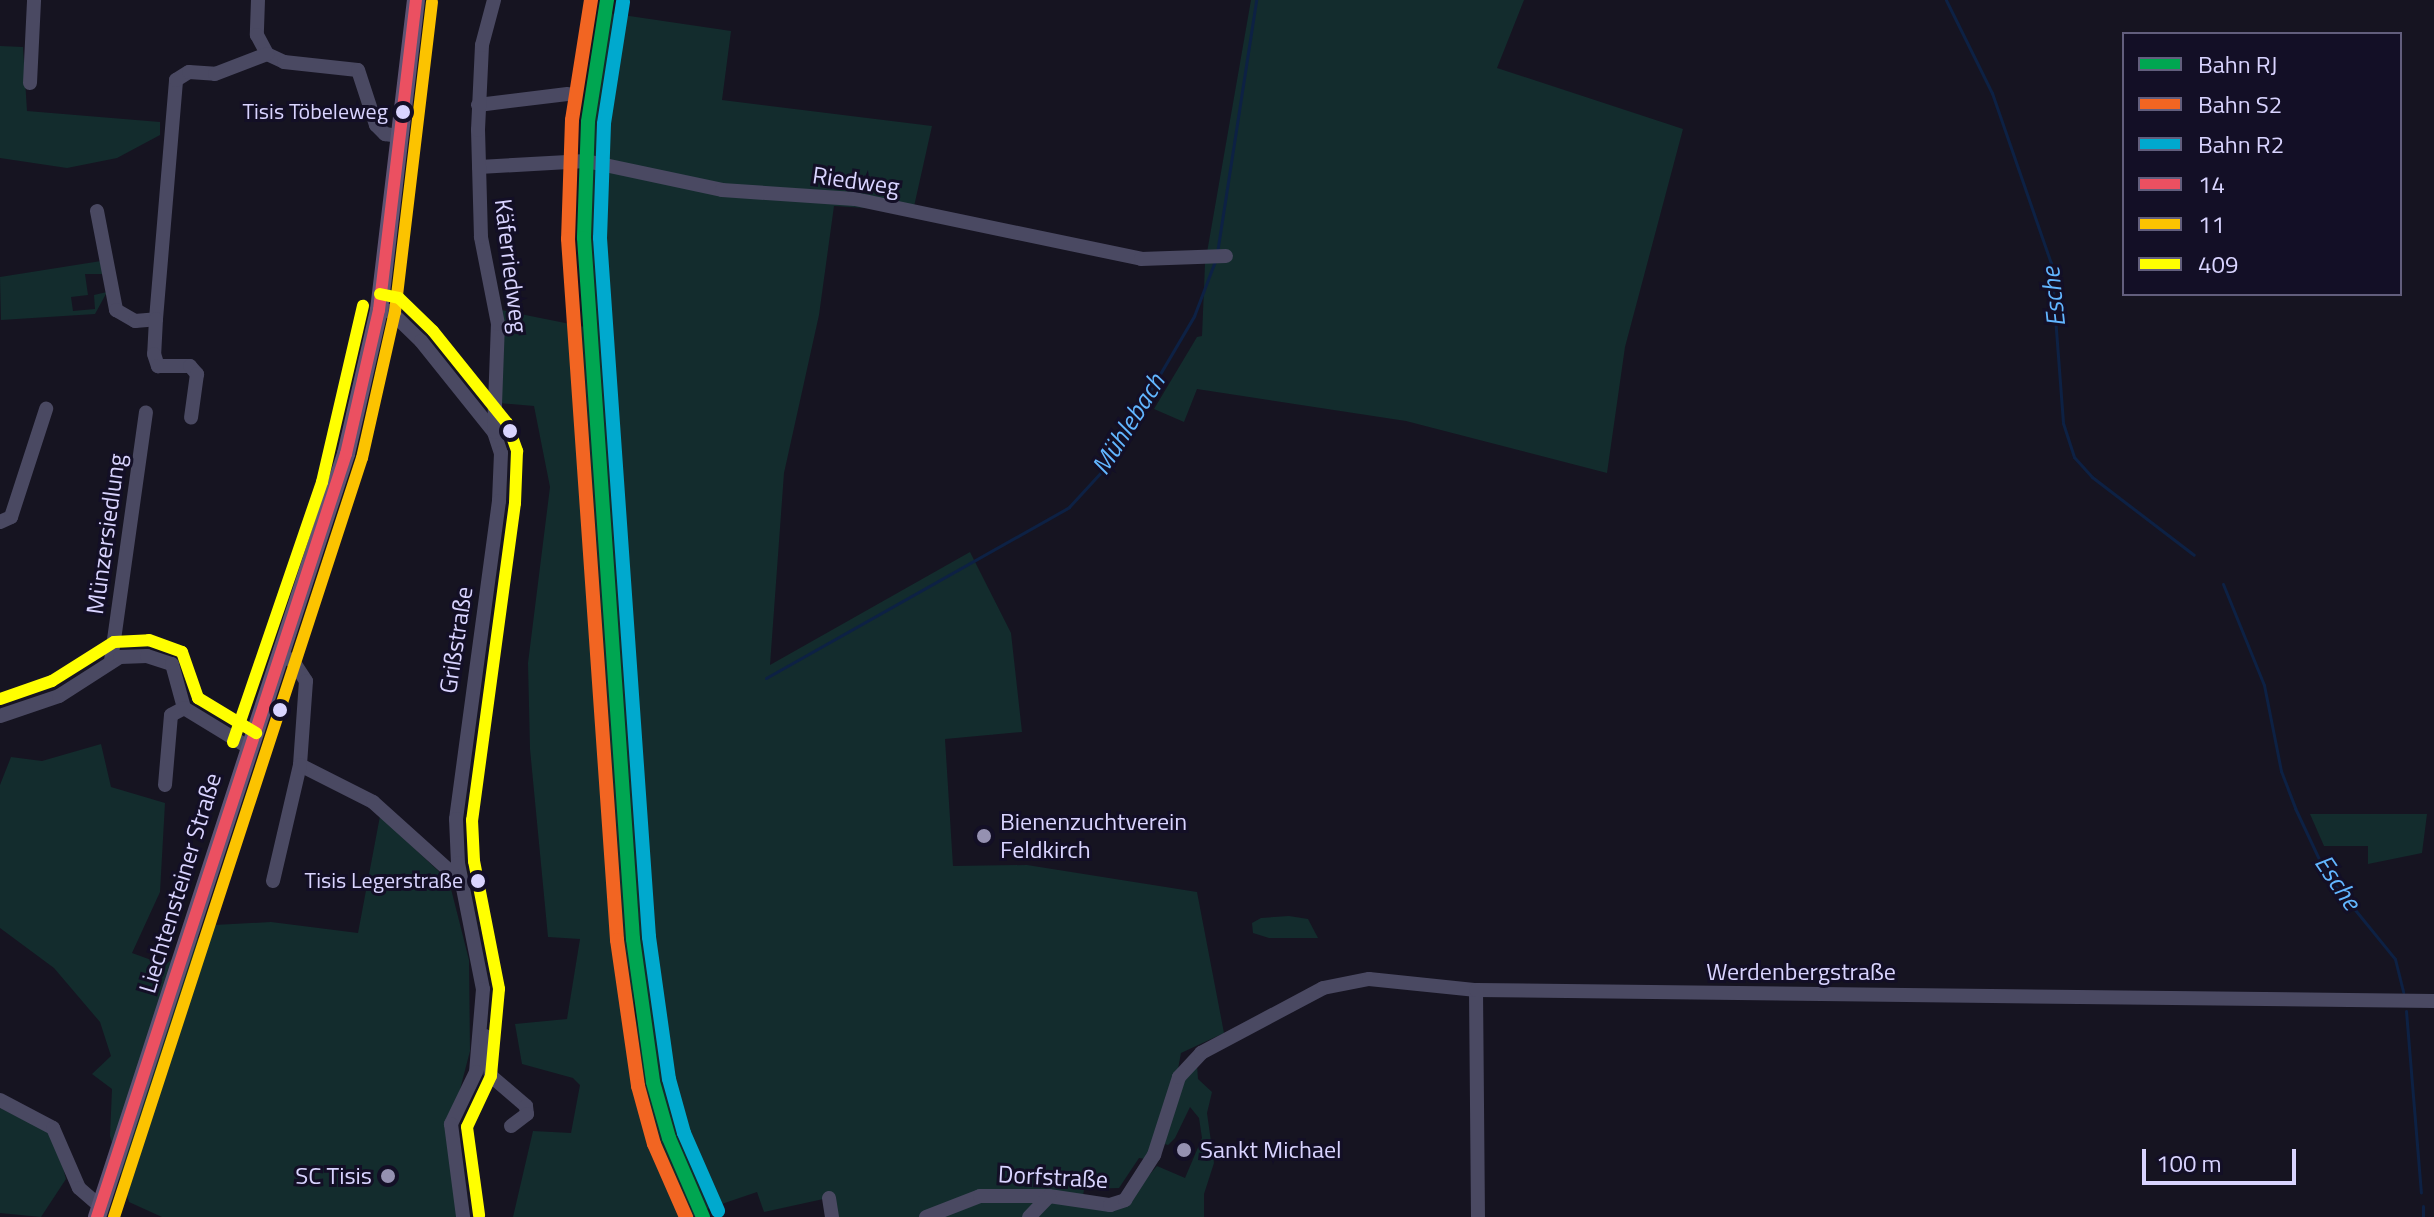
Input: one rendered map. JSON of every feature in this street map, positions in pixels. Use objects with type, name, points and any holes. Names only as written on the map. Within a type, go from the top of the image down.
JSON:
[{"type":"main road","name":"Liechtensteiner Straße","points":[[99,1212],[143,1090],[248,747],[337,486],[379,310],[416,0]]},
{"type":"street","points":[[30,83],[34,0]]},
{"type":"street","points":[[258,0],[257,35],[267,54],[284,62],[358,70],[376,125],[385,134],[400,136]]},
{"type":"street","name":"Käferriedweg","points":[[494,0],[482,45],[478,105],[482,250],[498,324],[494,432]]},
{"type":"street","points":[[191,418],[195,369],[158,366],[154,354],[176,80],[189,72],[215,74],[267,54]]},
{"type":"street","points":[[478,105],[567,94]]},
{"type":"street","name":"Riedweg","points":[[479,167],[586,161],[722,190],[855,199],[1141,259],[1219,257]]},
{"type":"street","points":[[97,211],[116,310],[135,321],[156,319]]},
{"type":"street","name":"Grißstraße","points":[[379,310],[390,311],[418,338],[494,432],[502,468],[459,773],[456,819],[462,882],[478,954],[483,1024],[491,1076],[526,1106],[523,1121],[511,1126]]},
{"type":"street","points":[[0,522],[11,517],[46,409]]},
{"type":"street","name":"Münzersiedlung","points":[[111,661],[146,412]]},
{"type":"street","points":[[273,881],[300,765],[306,681],[293,661],[279,654]]},
{"type":"street","points":[[0,716],[59,696],[111,661],[133,655],[172,664],[184,708],[248,747]]},
{"type":"street","points":[[165,785],[171,715],[184,708]]},
{"type":"street","points":[[300,765],[373,802],[462,882]]},
{"type":"street","name":"Werdenbergstraße","points":[[1190,1064],[1201,1053],[1323,988],[1369,979],[1476,990],[2434,1001]]},
{"type":"street","points":[[1476,990],[1478,1217]]},
{"type":"street","name":"Grißstraße","points":[[463,1217],[451,1124],[476,1072],[483,1024]]},
{"type":"street","name":"Dorfstraße","points":[[926,1217],[970,1197],[1023,1194],[1110,1205],[1125,1200],[1154,1155],[1164,1112],[1190,1064]]},
{"type":"street","points":[[0,1100],[53,1128],[79,1188],[99,1212]]},
{"type":"street","points":[[1023,1194],[1031,1213],[1049,1196]]},
{"type":"street","points":[[829,1198],[832,1217]]},
{"type":"green space","points":[[1251,0],[1524,0],[1497,68],[1683,129],[1625,347],[1607,473],[1406,421],[1197,389],[1184,422],[1154,409],[1197,337],[1202,336],[1205,264]]},
{"type":"green space","points":[[609,13],[731,31],[722,100],[932,126],[913,211],[834,206],[819,315],[784,473],[770,665],[970,552],[1011,633],[1022,732],[945,739],[953,866],[1027,865],[1197,892],[1224,1033],[1181,1053],[1178,1069],[1197,1065],[1198,1079],[1212,1092],[1207,1113],[1214,1163],[1204,1194],[1204,1217],[832,1217],[828,1198],[764,1212],[757,1192],[704,1210],[662,1105],[643,981],[589,261],[595,89]],"holes":[[[1190,1107],[1199,1118],[1202,1138],[1185,1178],[1157,1166],[1139,1187],[1110,1207],[1083,1197],[1084,1189],[1119,1188],[1139,1158],[1146,1159],[1158,1142],[1168,1145],[1175,1138]]]},
{"type":"green space","points":[[0,46],[23,47],[27,111],[160,122],[160,135],[117,158],[67,168],[0,158]]},
{"type":"green space","points":[[101,261],[103,274],[85,274],[88,295],[71,297],[73,311],[95,309],[94,295],[107,292],[95,314],[1,320],[0,277]]},
{"type":"green space","points":[[501,310],[585,327],[635,1015],[663,1127],[697,1212],[694,1217],[513,1217],[533,1131],[571,1133],[580,1085],[573,1078],[522,1064],[515,1024],[567,1019],[580,939],[548,937],[530,749],[528,663],[550,487],[534,406],[499,403]]},
{"type":"green space","points":[[101,744],[111,787],[165,803],[160,892],[132,953],[165,965],[214,925],[271,922],[358,933],[380,816],[449,881],[469,960],[470,1051],[451,1124],[463,1217],[162,1217],[129,1202],[110,1136],[112,1089],[92,1074],[111,1056],[100,1022],[54,968],[0,928],[0,785],[11,757],[42,761]]},
{"type":"green space","points":[[2310,814],[2427,814],[2422,853],[2368,864],[2368,846],[2324,846]]},
{"type":"green space","points":[[1289,916],[1308,919],[1318,938],[1269,938],[1253,933],[1252,923],[1261,918]]},
{"type":"green space","points":[[0,1108],[46,1131],[57,1145],[66,1179],[41,1217],[0,1213]]},
{"type":"waterway","name":"Mühlebach","points":[[1217,253],[1256,0]]},
{"type":"waterway","name":"Esche","points":[[1946,0],[1992,93],[2051,263],[2063,423],[2074,457],[2092,477],[2194,555]]},
{"type":"waterway","name":"Mühlebach","points":[[766,678],[1069,507],[1104,469],[1194,316],[1215,261]]},
{"type":"waterway","name":"Esche","points":[[2223,584],[2264,685],[2281,771],[2295,808],[2326,874],[2395,959],[2403,992]]},
{"type":"waterway","name":"Esche","points":[[2406,1011],[2421,1192]]},
{"type":"waterway","name":"Esche","points":[[2423,1206],[2423,1217]]},
{"type":"rail line","name":"S2","points":[[591,0],[572,120],[568,239],[617,940],[638,1086],[654,1144],[686,1217]]},
{"type":"rail line","name":"RJ","points":[[607,0],[588,122],[584,238],[633,939],[653,1082],[669,1138],[703,1217]]},
{"type":"rail line","name":"R2","points":[[623,2],[604,124],[600,238],[649,937],[669,1079],[684,1133],[718,1211]]},
{"type":"transit line","name":"14","points":[[97,1217],[346,454],[379,310],[416,0]]},
{"type":"transit line","name":"11","points":[[114,1217],[362,458],[395,312],[432,2]]},
{"type":"transit line","name":"409","points":[[380,294],[399,298],[433,331],[507,423],[517,451],[515,503],[472,820],[474,861],[499,989],[491,1076],[467,1127],[479,1215]]},
{"type":"transit line","name":"409","points":[[233,742],[322,482],[363,306]]},
{"type":"transit line","name":"409","points":[[0,699],[52,681],[114,642],[149,640],[182,652],[198,698],[256,733]]},
{"type":"place","name":"Tisis Töbeleweg","points":[[403,112]]},
{"type":"place","name":"Bienenzuchtverein Feldkirch","points":[[984,836]]},
{"type":"place","name":"Tisis Legerstraße","points":[[478,881]]},
{"type":"place","name":"Sankt Michael","points":[[1184,1150]]},
{"type":"place","name":"SC Tisis","points":[[388,1176]]}]
